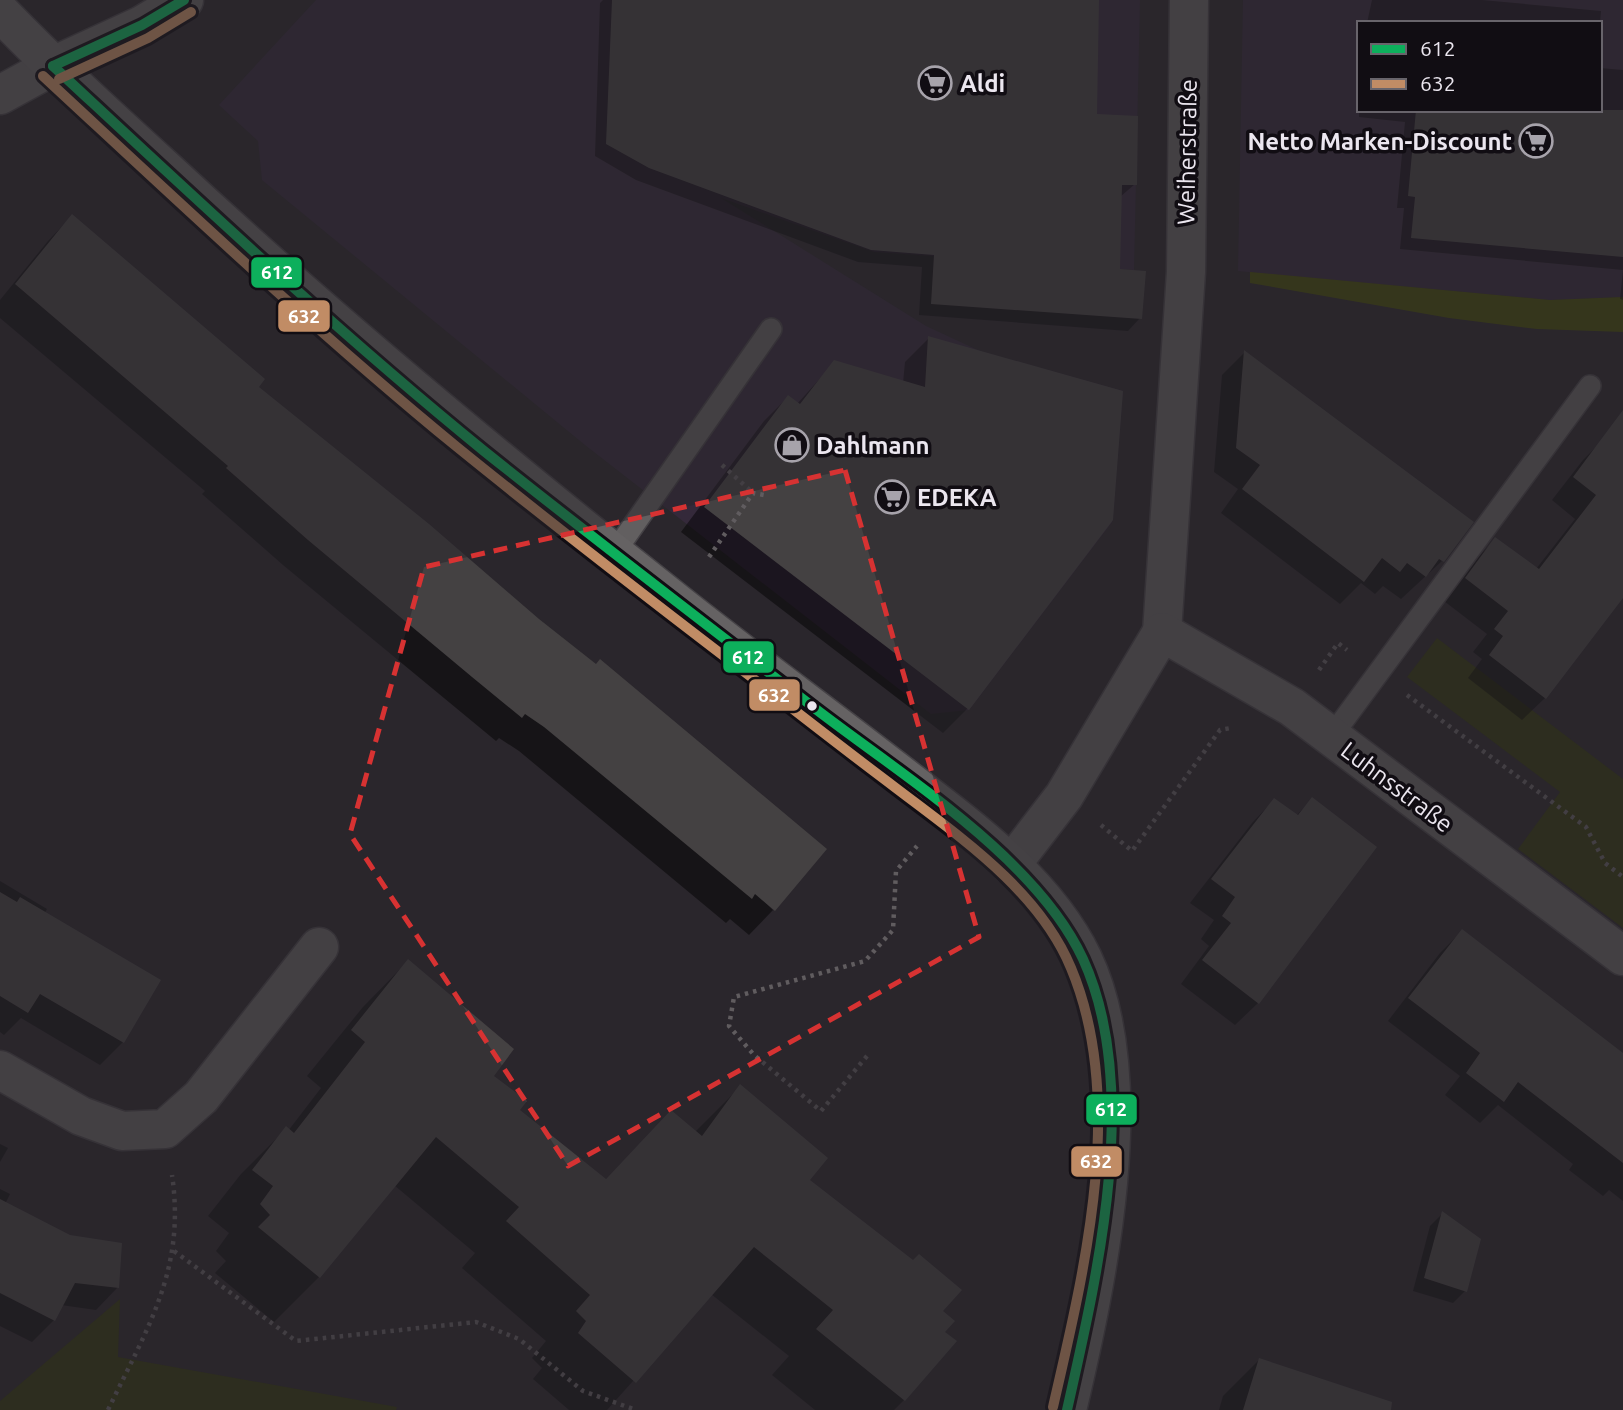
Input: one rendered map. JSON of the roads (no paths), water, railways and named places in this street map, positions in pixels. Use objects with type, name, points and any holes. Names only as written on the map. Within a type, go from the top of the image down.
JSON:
[{"type":"main road","points":[[0,12],[53,66],[418,396],[614,553],[947,810],[1011,866],[1049,906],[1083,959],[1100,1011],[1108,1048],[1112,1103],[1104,1209],[1080,1352],[1067,1410]]},
{"type":"street","points":[[0,95],[53,66],[142,25],[184,0]]},
{"type":"street","name":"Weiherstraße","points":[[1162,632],[1184,303],[1189,0]]},
{"type":"street","points":[[1011,866],[1064,796],[1162,632]]},
{"type":"street","name":"Luhnsstraße","points":[[1162,632],[1292,707],[1623,956]]},
{"type":"street","points":[[0,1070],[81,1116],[122,1131],[164,1129],[201,1097],[318,947]]},
{"type":"lane","points":[[614,553],[771,329]]},
{"type":"lane","points":[[1331,737],[1590,386]]},
{"type":"place","name":"Aldi","points":[[935,83]]},
{"type":"place","name":"Netto Marken-Discount","points":[[1536,141]]},
{"type":"place","name":"Dahlmann","points":[[792,445]]},
{"type":"place","name":"EDEKA","points":[[892,497]]}]
